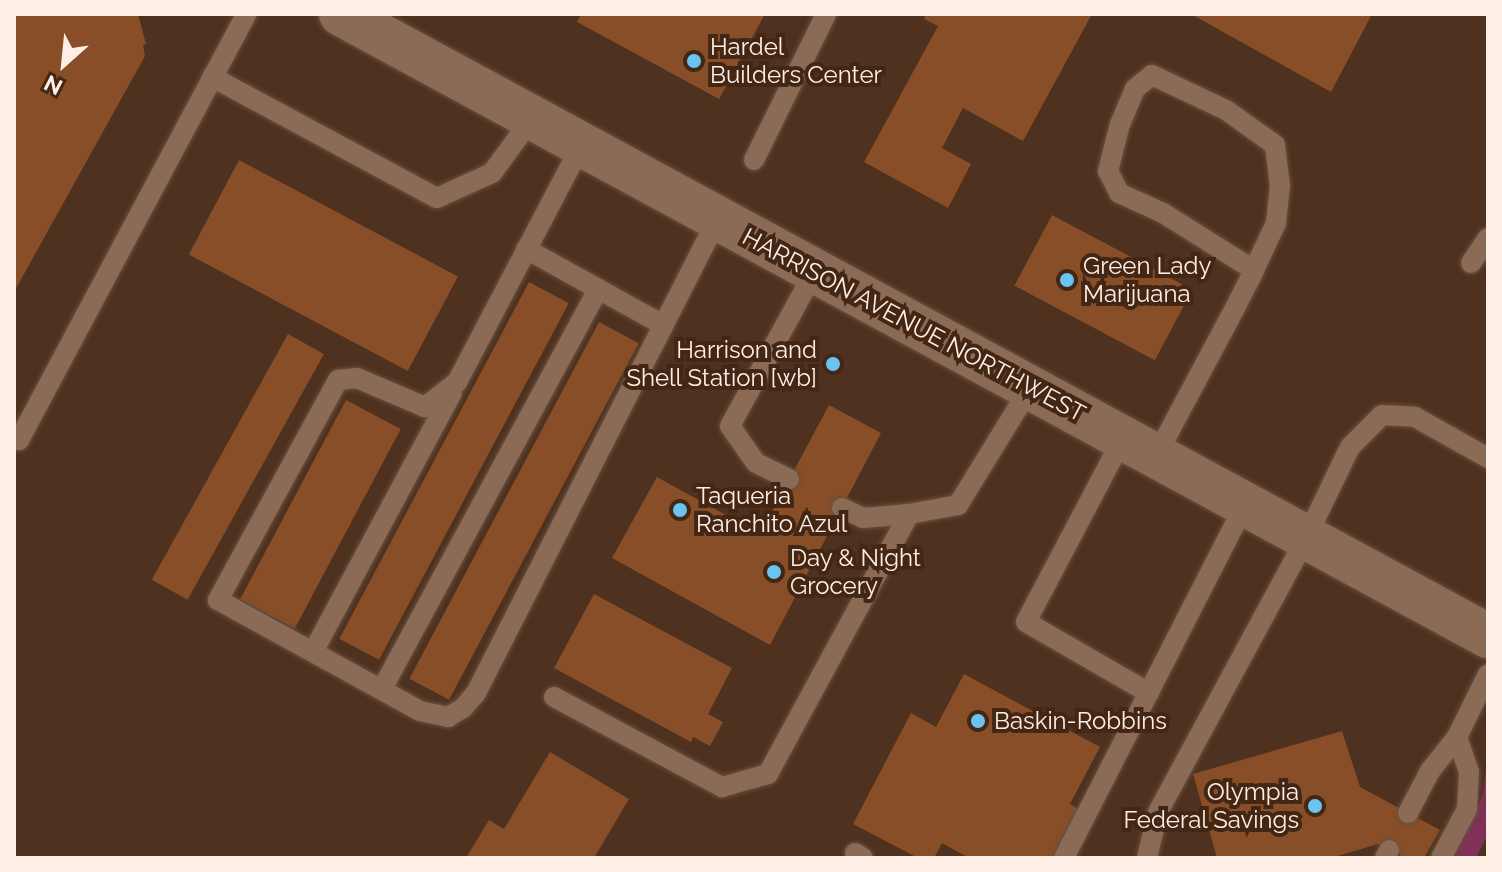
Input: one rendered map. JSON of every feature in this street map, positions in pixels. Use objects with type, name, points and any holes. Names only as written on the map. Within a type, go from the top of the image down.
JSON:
[{"type":"main road","name":"HARRISON AVENUE NORTHWEST","points":[[341,14],[1488,636]]},
{"type":"lane","points":[[14,437],[19,440],[246,14]]},
{"type":"lane","points":[[754,160],[826,14]]},
{"type":"lane","points":[[1149,693],[1026,622],[1254,270],[1276,223],[1280,186],[1275,145],[1226,110],[1152,75],[1135,89],[1120,124],[1108,171],[1119,193],[1163,213],[1254,270]]},
{"type":"lane","points":[[212,77],[437,198],[492,173],[533,117]]},
{"type":"lane","points":[[313,652],[582,144]]},
{"type":"lane","points":[[457,382],[425,407],[357,378],[338,380],[218,600],[420,711],[448,717],[463,708],[476,693],[718,218]]},
{"type":"lane","points":[[1471,263],[1488,238]]},
{"type":"lane","points":[[526,249],[663,325]]},
{"type":"lane","points":[[789,479],[756,463],[730,426],[815,271]]},
{"type":"lane","points":[[382,689],[598,289]]},
{"type":"lane","points":[[842,508],[863,518],[958,505],[1030,388]]},
{"type":"lane","points":[[1147,858],[1158,812],[1306,538],[1350,447],[1382,415],[1415,417],[1488,458]]},
{"type":"lane","points":[[1064,858],[1245,504]]},
{"type":"lane","points":[[554,697],[722,787],[768,774],[909,514]]},
{"type":"lane","points":[[1408,813],[1430,771],[1457,737],[1488,674]]},
{"type":"lane","points":[[1441,858],[1467,809],[1469,772],[1457,737]]},
{"type":"shaded area","points":[[1488,749],[1488,834],[1476,858],[1452,858],[1483,795]]},
{"type":"building","points":[[14,14],[138,14],[146,44],[143,45],[145,56],[14,292]]},
{"type":"building","name":"Hardel Builders Center","points":[[581,14],[765,14],[719,99],[577,22]]},
{"type":"building","points":[[926,14],[1092,14],[1023,141],[963,108],[942,148],[971,164],[948,208],[864,162],[938,26],[924,19]]},
{"type":"building","points":[[1191,14],[1372,14],[1331,92]]},
{"type":"building","points":[[239,160],[458,276],[408,371],[189,254]]},
{"type":"building","points":[[1052,215],[1192,290],[1155,360],[1014,286]]},
{"type":"building","points":[[529,282],[569,303],[379,660],[339,639]]},
{"type":"building","points":[[599,322],[639,343],[449,700],[409,679]]},
{"type":"building","points":[[288,334],[324,354],[188,600],[152,580]]},
{"type":"building","points":[[346,400],[401,429],[295,629],[240,600]]},
{"type":"building","points":[[829,405],[881,433],[770,645],[612,558],[657,477],[760,534]]},
{"type":"building","points":[[594,594],[732,668],[708,714],[723,722],[710,746],[693,737],[691,742],[554,668]]},
{"type":"building","points":[[964,674],[1100,747],[1070,804],[1085,812],[1061,858],[969,858],[942,843],[934,858],[918,858],[853,824],[911,713],[936,727]]},
{"type":"building","points":[[1342,731],[1360,787],[1440,830],[1424,858],[1405,858],[1378,844],[1331,858],[1217,858],[1193,774]]},
{"type":"building","points":[[550,752],[629,799],[594,858],[466,858],[489,820],[504,829]]},
{"type":"place","name":"Hardel Builders Center","points":[[694,61]]},
{"type":"place","name":"Green Lady Marijuana","points":[[1067,280]]},
{"type":"place","name":"Harrison and Shell Station [wb]","points":[[833,364]]},
{"type":"place","name":"Taqueria Ranchito Azul","points":[[680,510]]},
{"type":"place","name":"Day & Night Grocery","points":[[774,572]]},
{"type":"place","name":"Baskin-Robbins","points":[[978,721]]},
{"type":"place","name":"Olympia Federal Savings","points":[[1315,806]]}]
